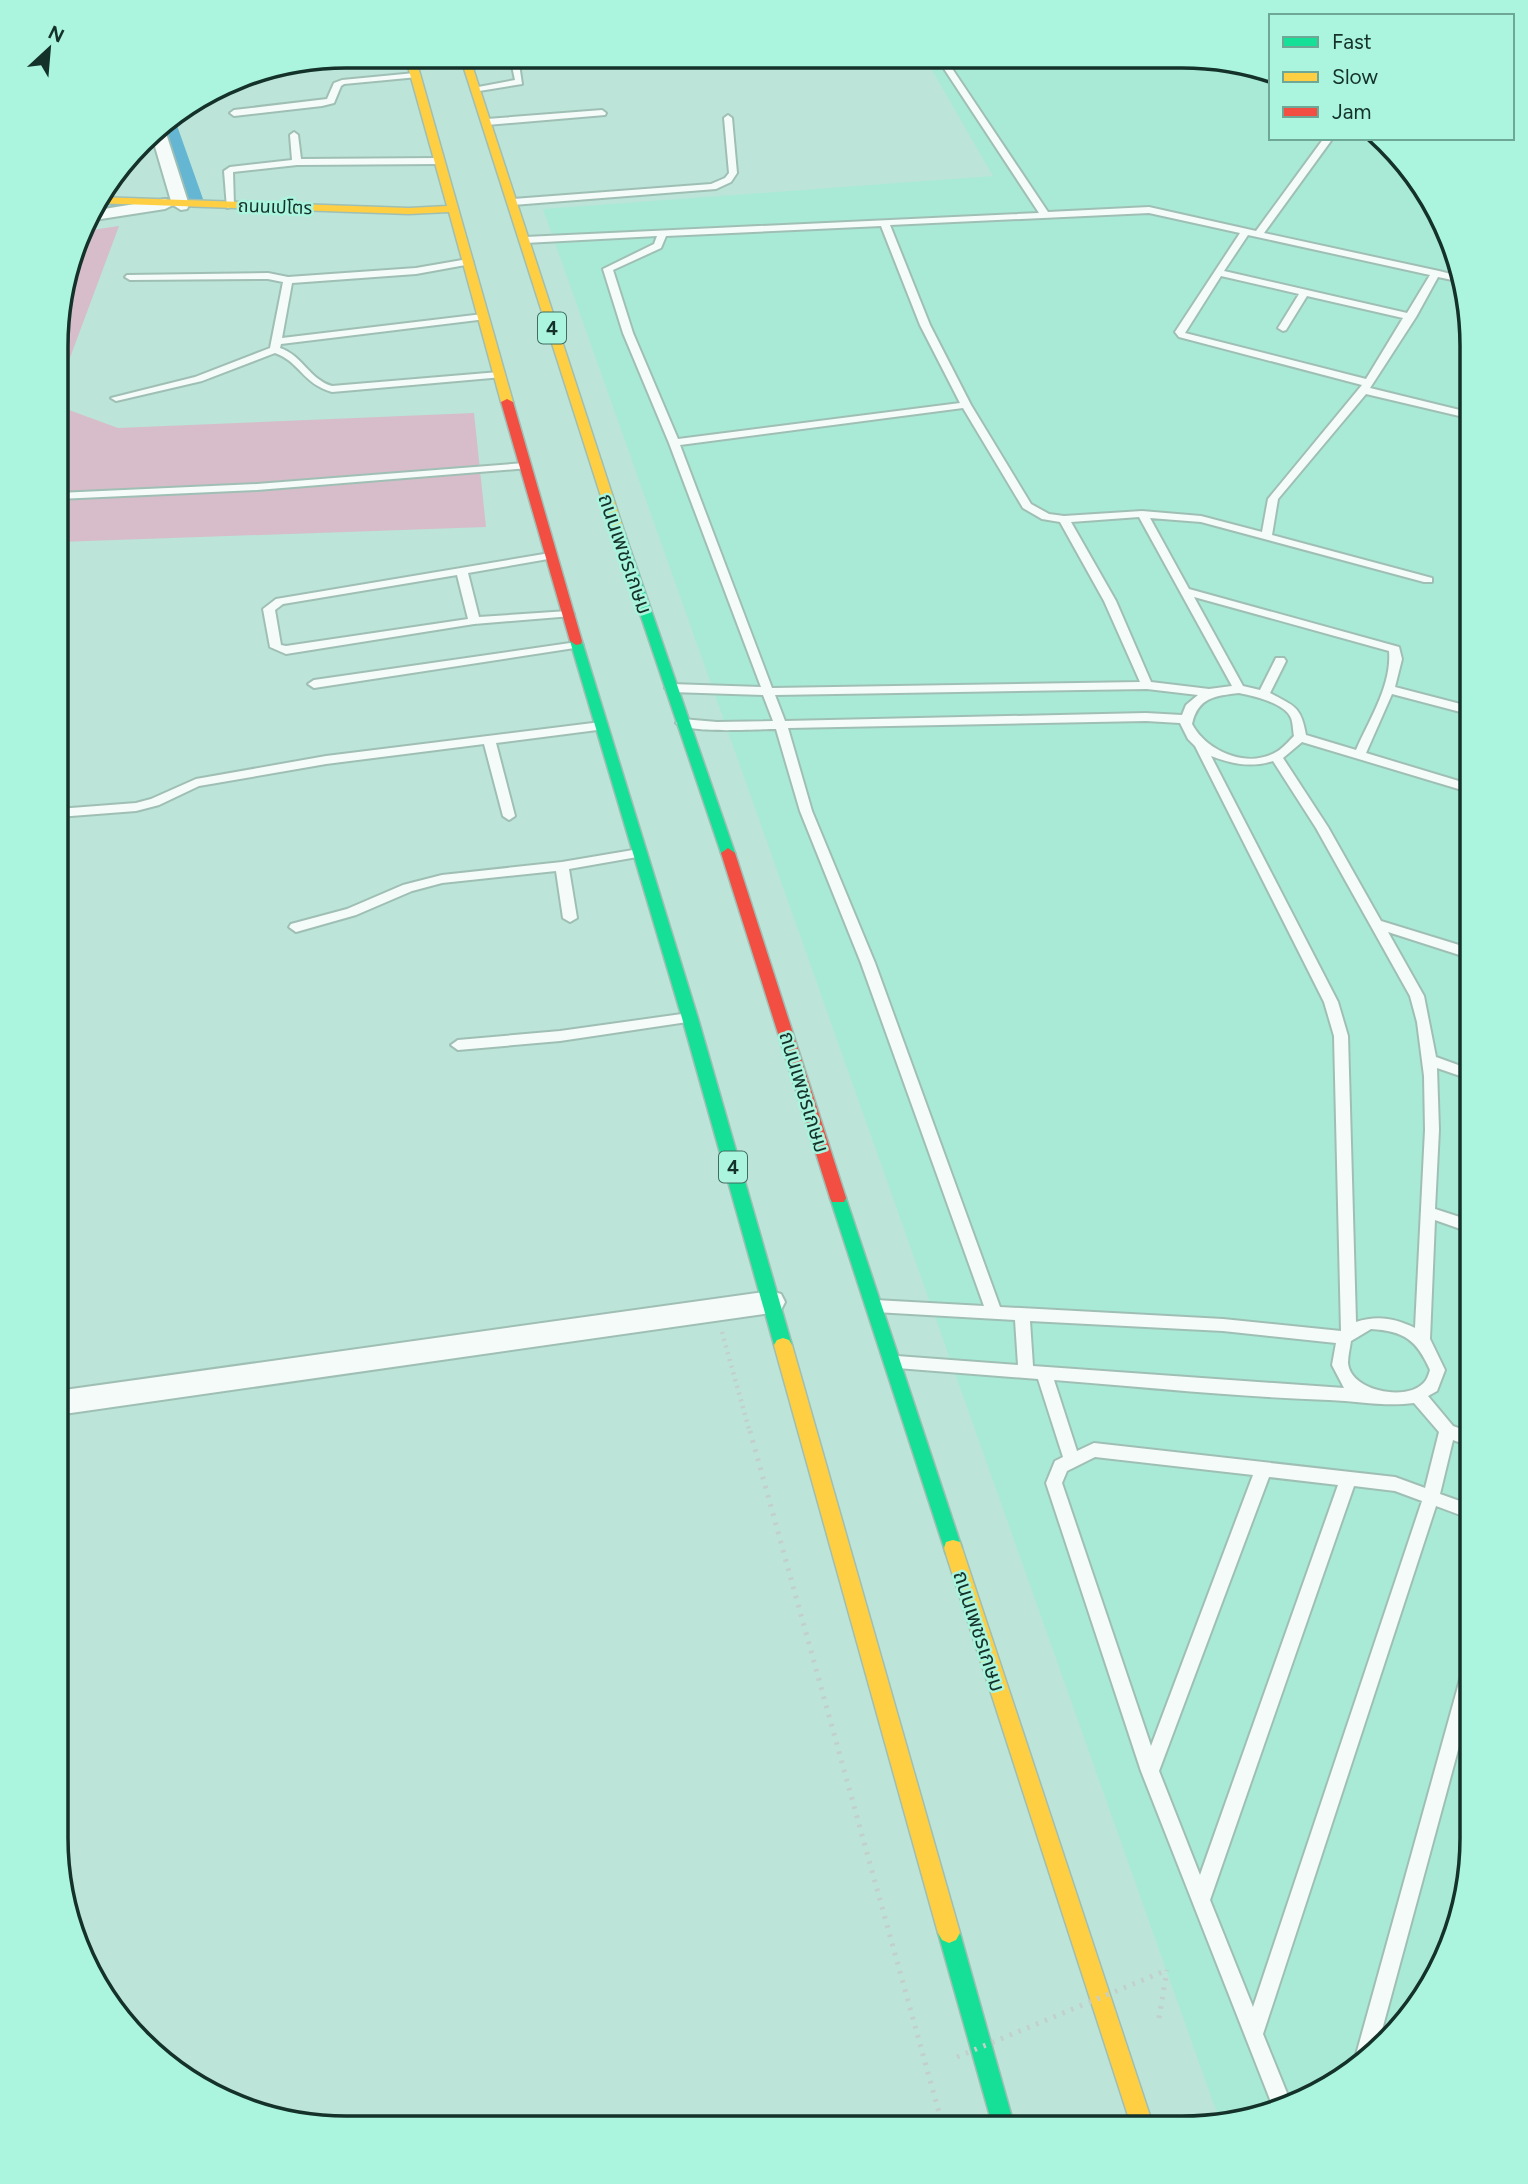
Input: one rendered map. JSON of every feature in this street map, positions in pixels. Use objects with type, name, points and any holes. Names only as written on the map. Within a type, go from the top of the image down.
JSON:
[{"type":"main road","name":"4","points":[[413,68],[439,160],[460,208],[468,262],[550,556],[690,1018],[1001,2116]]},
{"type":"main road","name":"ถนนเพชรเกษม","points":[[468,68],[592,454],[757,939],[871,1305],[893,1362],[1074,1924],[1139,2116]]},
{"type":"main road","name":"ถนนเปโตร","points":[[110,201],[409,211],[460,208]]},
{"type":"main road","points":[[490,204],[513,202]]},
{"type":"street","points":[[102,214],[165,204],[159,141]]},
{"type":"street","points":[[68,1402],[771,1302]]},
{"type":"lane","points":[[476,90],[519,82],[516,68]]},
{"type":"lane","points":[[948,68],[1045,215]]},
{"type":"lane","points":[[233,113],[322,103],[331,101],[337,85],[342,82],[415,75]]},
{"type":"lane","points":[[487,122],[602,113]]},
{"type":"lane","points":[[513,202],[713,187],[728,180],[733,173],[728,118]]},
{"type":"lane","points":[[294,135],[297,162]]},
{"type":"lane","points":[[1259,234],[1328,140]]},
{"type":"lane","points":[[230,206],[227,173],[230,170],[297,162],[439,160]]},
{"type":"lane","points":[[525,240],[1149,210],[1450,277]]},
{"type":"lane","points":[[884,222],[930,336],[966,405],[1027,506],[1046,517],[1064,519],[1142,514],[1201,519],[1428,580]]},
{"type":"lane","points":[[1246,231],[1180,332],[1182,335],[1460,413]]},
{"type":"lane","points":[[663,233],[658,246],[608,269],[628,333],[674,443],[781,726],[806,811],[868,963],[993,1312]]},
{"type":"lane","points":[[130,277],[268,276],[288,280],[416,271],[468,262]]},
{"type":"lane","points":[[1219,273],[1411,317]]},
{"type":"lane","points":[[1266,537],[1273,499],[1366,387],[1436,274]]},
{"type":"lane","points":[[277,345],[288,280]]},
{"type":"lane","points":[[1283,328],[1305,292]]},
{"type":"lane","points":[[116,398],[198,379],[277,345],[483,317]]},
{"type":"lane","points":[[277,345],[291,354],[313,382],[331,389],[499,375]]},
{"type":"lane","points":[[674,443],[966,405]]},
{"type":"lane","points":[[68,496],[257,487],[525,466]]},
{"type":"lane","points":[[1142,514],[1238,689]]},
{"type":"lane","points":[[1064,519],[1110,601],[1147,685]]},
{"type":"lane","points":[[550,556],[462,573],[280,601],[269,609],[276,647],[286,650],[474,621],[568,614]]},
{"type":"lane","points":[[462,573],[474,621]]},
{"type":"lane","points":[[1183,591],[1395,649],[1397,656],[1388,688],[1359,756]]},
{"type":"lane","points":[[314,684],[577,645]]},
{"type":"lane","points":[[1264,694],[1280,661]]},
{"type":"lane","points":[[671,688],[766,691],[1147,685],[1209,693],[1238,689],[1264,694],[1289,708],[1297,718],[1300,737],[1292,749],[1277,758],[1242,761],[1223,758],[1200,747]]},
{"type":"lane","points":[[1388,688],[1460,708]]},
{"type":"lane","points":[[1209,693],[1191,704],[1184,719],[1188,733],[1200,747],[1331,1002],[1341,1036],[1347,1336],[1339,1362],[1344,1374],[1367,1395]]},
{"type":"lane","points":[[682,723],[781,726],[1146,717],[1184,719]]},
{"type":"lane","points":[[68,812],[136,807],[155,802],[196,783],[326,760],[601,726]]},
{"type":"lane","points":[[1300,737],[1460,785]]},
{"type":"lane","points":[[489,738],[509,816]]},
{"type":"lane","points":[[1277,758],[1322,827],[1417,996],[1431,1061],[1433,1117],[1422,1340]]},
{"type":"lane","points":[[296,927],[351,912],[408,888],[442,879],[562,866],[639,853]]},
{"type":"lane","points":[[562,866],[570,918]]},
{"type":"lane","points":[[1374,923],[1460,950]]},
{"type":"lane","points":[[458,1045],[560,1036],[690,1018]]},
{"type":"lane","points":[[1431,1061],[1460,1071]]},
{"type":"lane","points":[[1428,1212],[1460,1223]]},
{"type":"lane","points":[[871,1305],[1223,1325],[1347,1336],[1371,1324],[1384,1324],[1411,1332],[1422,1340],[1433,1355],[1437,1372],[1432,1387],[1419,1397],[1394,1402],[1367,1395],[1308,1393],[893,1362]]},
{"type":"lane","points":[[1022,1314],[1026,1370]]},
{"type":"lane","points":[[1044,1372],[1072,1461]]},
{"type":"lane","points":[[1419,1397],[1447,1431],[1460,1436]]},
{"type":"lane","points":[[1254,2033],[1432,1495],[1447,1431]]},
{"type":"lane","points":[[1279,2098],[1150,1771],[1054,1483],[1061,1466],[1094,1450],[1395,1484],[1460,1507]]},
{"type":"lane","points":[[1150,1771],[1264,1468]]},
{"type":"lane","points":[[1201,1899],[1348,1479]]},
{"type":"lane","points":[[1369,2043],[1460,1712]]},
{"type":"path","points":[[716,1310],[940,2116]]},
{"type":"path","points":[[957,2057],[1167,1970],[1159,2018]]},
{"type":"shaded area","points":[[931,68],[1181,68],[1218,71],[1269,82],[1269,140],[1368,140],[1391,163],[1413,192],[1439,240],[1457,310],[1460,347],[1460,1837],[1457,1874],[1445,1927],[1431,1961],[1402,2007],[1365,2047],[1336,2069],[1288,2095],[1218,2113],[543,209],[993,176]]},
{"type":"shaded area","points":[[119,226],[68,363],[74,292],[94,230]]},
{"type":"shaded area","points":[[68,410],[118,428],[474,413],[486,527],[68,542]]},
{"type":"waterway","points":[[103,212],[193,199],[171,131]]},
{"type":"traffic: fast","points":[[619,534],[728,853]]},
{"type":"traffic: fast","points":[[576,641],[690,1018],[783,1345]]},
{"type":"traffic: fast","points":[[838,1198],[953,1548]]},
{"type":"traffic: fast","points":[[949,1933],[1001,2116]]},
{"type":"traffic: slow","points":[[413,68],[507,402]]},
{"type":"traffic: slow","points":[[468,68],[619,534]]},
{"type":"traffic: slow","points":[[110,200],[409,211],[454,209]]},
{"type":"traffic: slow","points":[[783,1345],[949,1933]]},
{"type":"traffic: slow","points":[[953,1548],[1139,2116]]},
{"type":"traffic: jam","points":[[507,402],[576,641]]},
{"type":"traffic: jam","points":[[728,853],[838,1198]]}]
